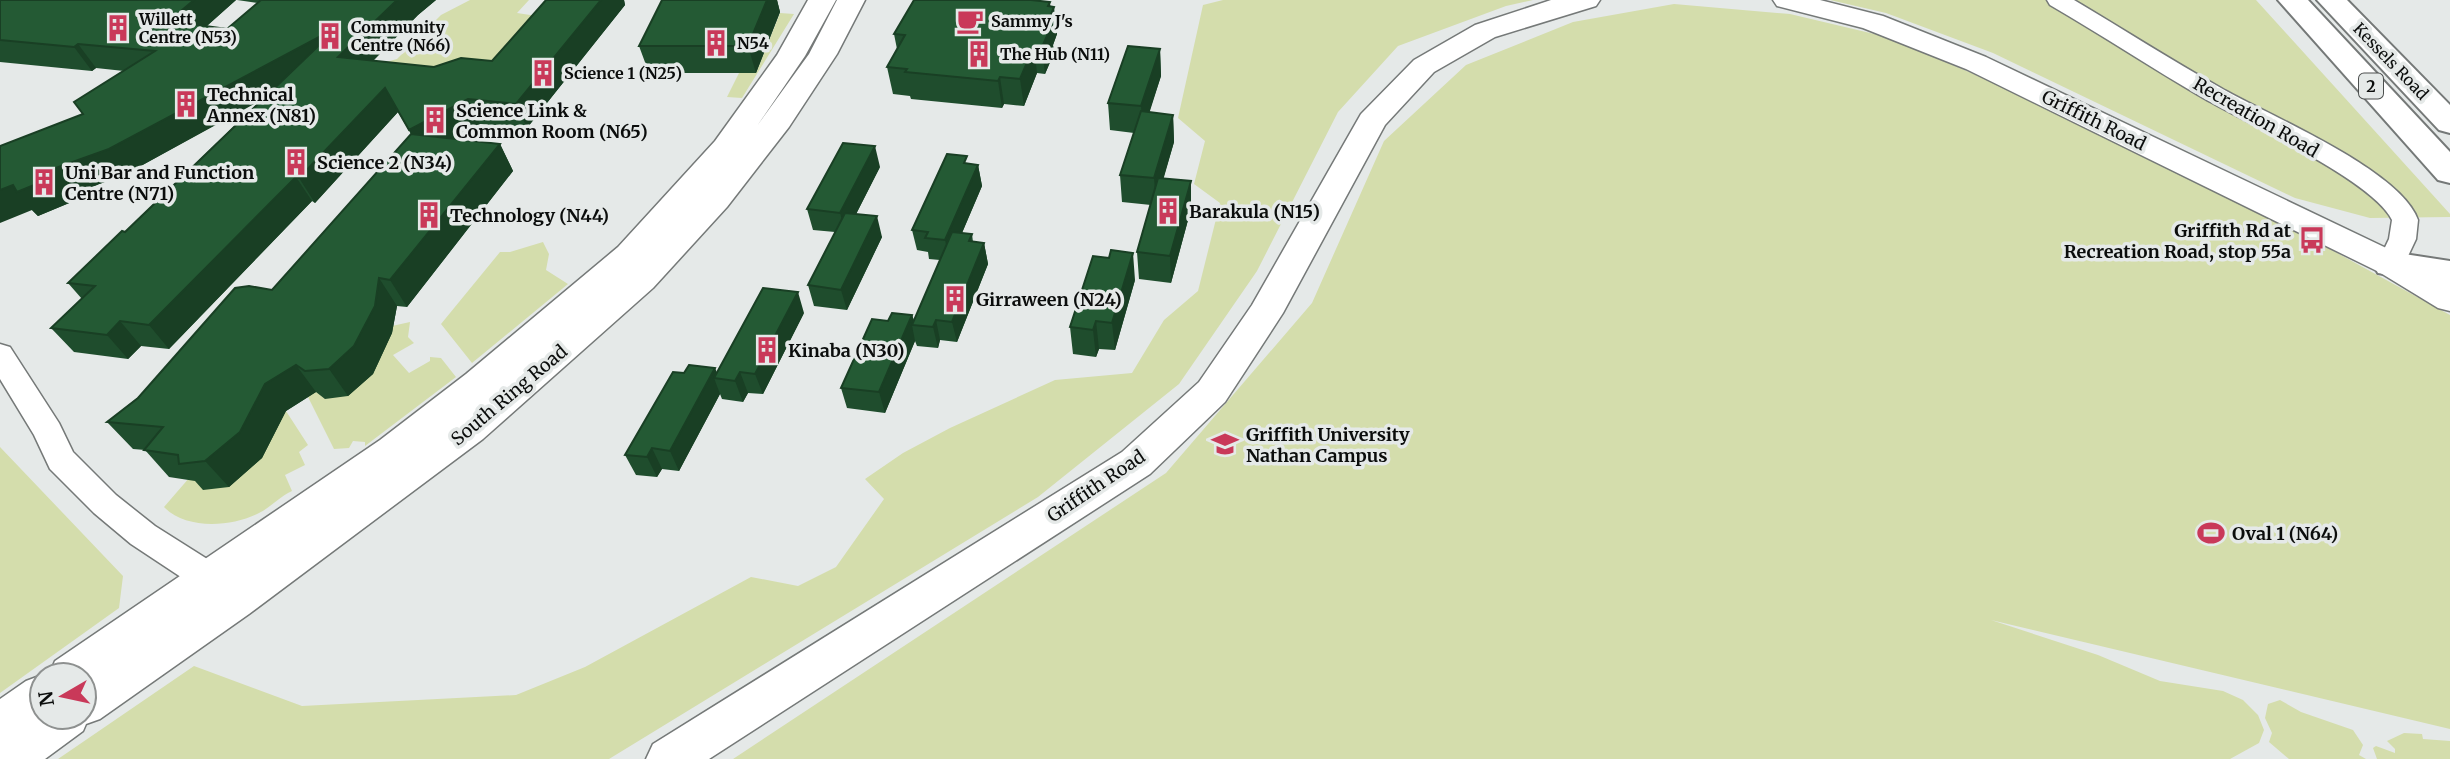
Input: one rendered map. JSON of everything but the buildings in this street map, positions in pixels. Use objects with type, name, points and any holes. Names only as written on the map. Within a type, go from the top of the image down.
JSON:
[{"type":"highway","name":"Kessels Road","points":[[2292,0],[2450,172]]},
{"type":"highway","name":"Kessels Road","points":[[2332,0],[2450,123]]},
{"type":"highway","points":[[2391,264],[2450,273]]},
{"type":"street","name":"South Ring Road","points":[[91,661],[405,442],[479,384],[631,255],[726,148],[791,56],[822,0]]},
{"type":"street","name":"South Ring Road","points":[[98,695],[268,577],[470,429],[641,280],[716,199],[766,136],[823,54],[851,0]]},
{"type":"street","name":"Griffith Road","points":[[668,759],[1136,463],[1212,392],[1265,313],[1372,121],[1424,66],[1485,31],[1586,0]]},
{"type":"street","name":"Griffith Road","points":[[1787,0],[1872,22],[1965,58],[2391,264],[2450,299]]},
{"type":"street","name":"Recreation Road","points":[[2058,0],[2341,165],[2388,197],[2403,214],[2406,227],[2391,264]]},
{"type":"street","name":"Griffith Road","points":[[2391,264],[2450,285]]},
{"type":"street","points":[[0,355],[48,431],[61,460],[105,504],[144,535],[211,579]]},
{"type":"street","points":[[0,724],[28,705]]},
{"type":"street","points":[[8,759],[47,731]]},
{"type":"green space","points":[[470,0],[529,0],[517,13],[537,16],[487,74],[375,65],[397,59],[441,15]]},
{"type":"green space","points":[[1223,0],[1533,0],[1506,6],[1398,46],[1338,112],[1257,271],[1179,384],[1038,497],[609,759],[58,759],[194,666],[302,706],[516,695],[585,667],[751,577],[798,586],[836,567],[884,499],[865,479],[903,453],[950,428],[1055,380],[1132,373],[1164,320],[1198,291],[1220,203],[1194,184],[1205,141],[1178,118],[1203,5]]},
{"type":"green space","points":[[1830,0],[2256,0],[2450,217],[2370,218],[2295,198],[1993,53],[1886,13]]},
{"type":"green space","points":[[1674,4],[1790,14],[1887,37],[1976,75],[2237,198],[2450,315],[2450,729],[1991,620],[2098,655],[2160,681],[2223,691],[2243,700],[2258,715],[2264,730],[2259,743],[2230,759],[733,759],[1166,473],[1312,303],[1384,141],[1466,65],[1573,22]]},
{"type":"green space","points":[[780,13],[794,14],[742,98],[727,97],[739,73],[756,73]]},
{"type":"green space","points":[[543,242],[549,254],[546,270],[568,284],[472,363],[441,324],[500,252],[510,252]]},
{"type":"green space","points":[[410,322],[408,337],[414,343],[393,355],[409,373],[430,361],[430,357],[441,358],[456,377],[365,446],[365,442],[353,441],[349,448],[334,449],[308,397],[392,326]]},
{"type":"green space","points":[[286,411],[308,445],[299,452],[305,465],[285,475],[292,491],[259,513],[223,523],[184,520],[164,507],[196,470]]},
{"type":"green space","points":[[0,447],[123,576],[119,608],[45,661],[28,661],[28,673],[0,693]]},
{"type":"green space","points":[[2280,700],[2301,712],[2353,730],[2363,745],[2359,755],[2366,759],[2289,759],[2269,742],[2272,733],[2265,718],[2268,704]]},
{"type":"green space","points":[[2404,733],[2422,734],[2423,739],[2450,741],[2450,759],[2377,759],[2373,748],[2376,746],[2395,753],[2395,749],[2387,741]]},
{"type":"place","name":"Sammy J's","points":[[970,21]]},
{"type":"place","name":"Willett Centre (N53)","points":[[118,28]]},
{"type":"place","name":"Community Centre (N66)","points":[[330,36]]},
{"type":"place","name":"N54","points":[[716,43]]},
{"type":"place","name":"The Hub (N11)","points":[[979,54]]},
{"type":"place","name":"Science 1 (N25)","points":[[543,73]]},
{"type":"place","name":"Technical Annex (N81)","points":[[186,104]]},
{"type":"place","name":"Science Link & Common Room (N65)","points":[[435,120]]},
{"type":"place","name":"Science 2 (N34)","points":[[296,162]]},
{"type":"place","name":"Uni Bar and Function Centre (N71)","points":[[44,182]]},
{"type":"place","name":"Barakula (N15)","points":[[1168,211]]},
{"type":"place","name":"Technology (N44)","points":[[429,215]]},
{"type":"place","name":"Griffith Rd at Recreation Road, stop 55a","points":[[2312,240]]},
{"type":"place","name":"Girraween (N24)","points":[[955,299]]},
{"type":"place","name":"Kinaba (N30)","points":[[767,350]]},
{"type":"place","name":"Griffith University Nathan Campus","points":[[1225,444]]},
{"type":"place","name":"Oval 1 (N64)","points":[[2211,533]]}]
